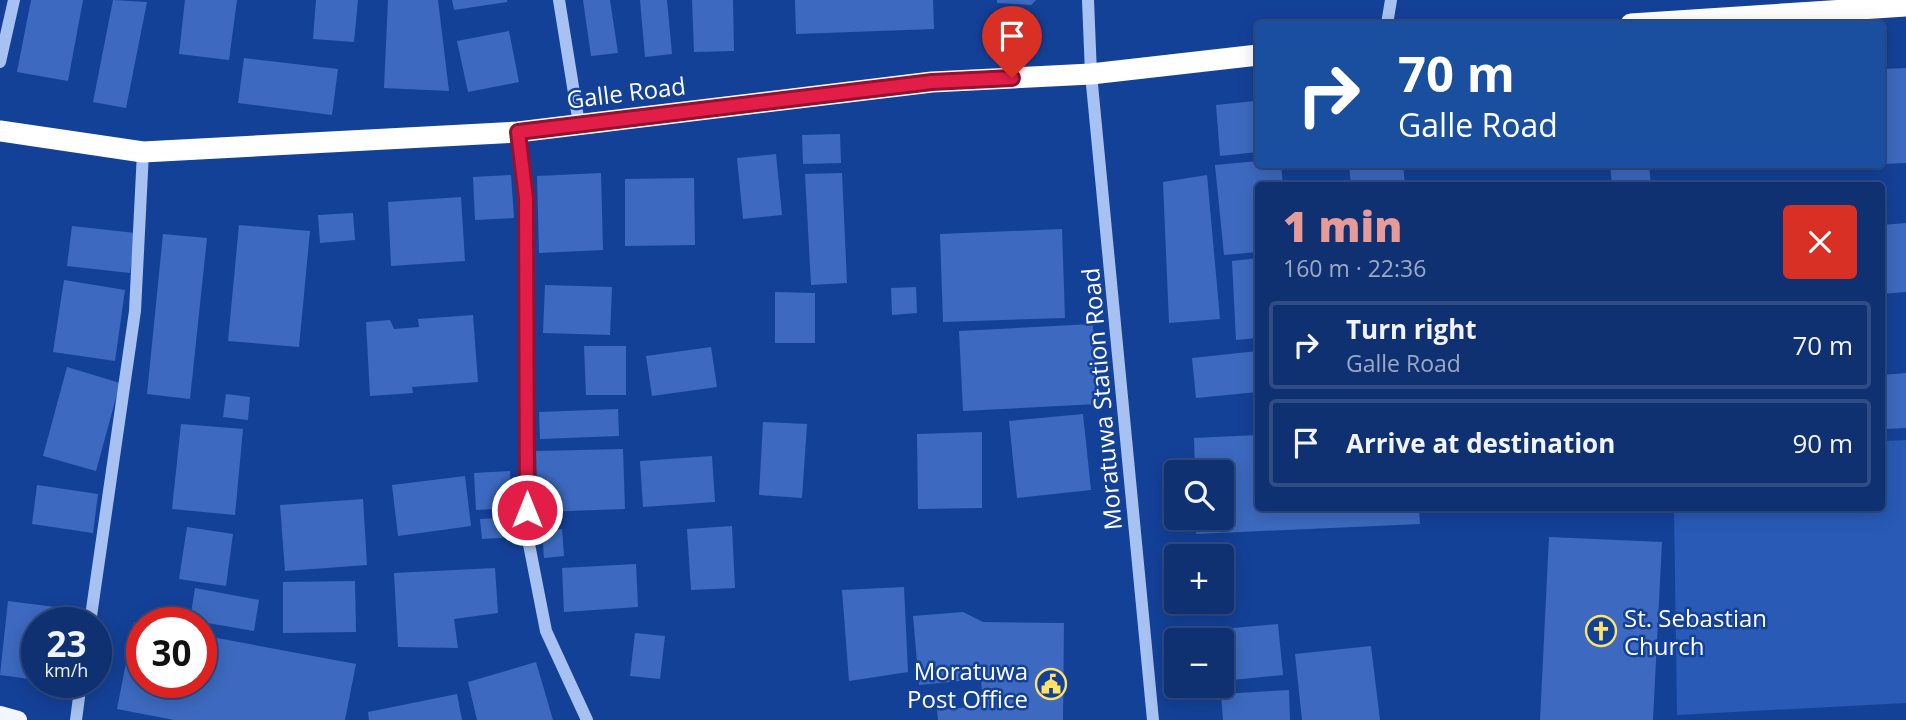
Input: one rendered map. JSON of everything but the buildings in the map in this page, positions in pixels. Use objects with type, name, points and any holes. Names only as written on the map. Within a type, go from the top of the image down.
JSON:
[{"type":"highway","points":[[1677,21],[1906,6]]},
{"type":"highway","name":"Galle Road","points":[[0,131],[143,152],[518,132],[932,82],[1091,74],[1255,55]]},
{"type":"main road","points":[[0,715],[18,720]]},
{"type":"street","points":[[0,62],[14,0]]},
{"type":"street","points":[[559,0],[579,124]]},
{"type":"street","name":"Moratuwa Station Road","points":[[1088,0],[1091,74],[1153,720]]},
{"type":"street","points":[[1388,21],[1391,0]]},
{"type":"street","points":[[518,132],[526,198],[527,534],[546,631],[587,720]]},
{"type":"street","points":[[92,607],[135,311],[143,152]]},
{"type":"street","points":[[76,720],[79,698]]},
{"type":"shaded area","points":[[1906,440],[1906,703],[1677,715],[1674,511],[1885,511],[1885,441]]},
{"type":"place","name":"St. Sebastian Church","points":[[1601,631]]},
{"type":"place","name":"Moratuwa Post Office","points":[[1051,684]]},
{"type":"route","points":[[527,510],[526,198],[518,132],[932,82],[1012,78]]}]
